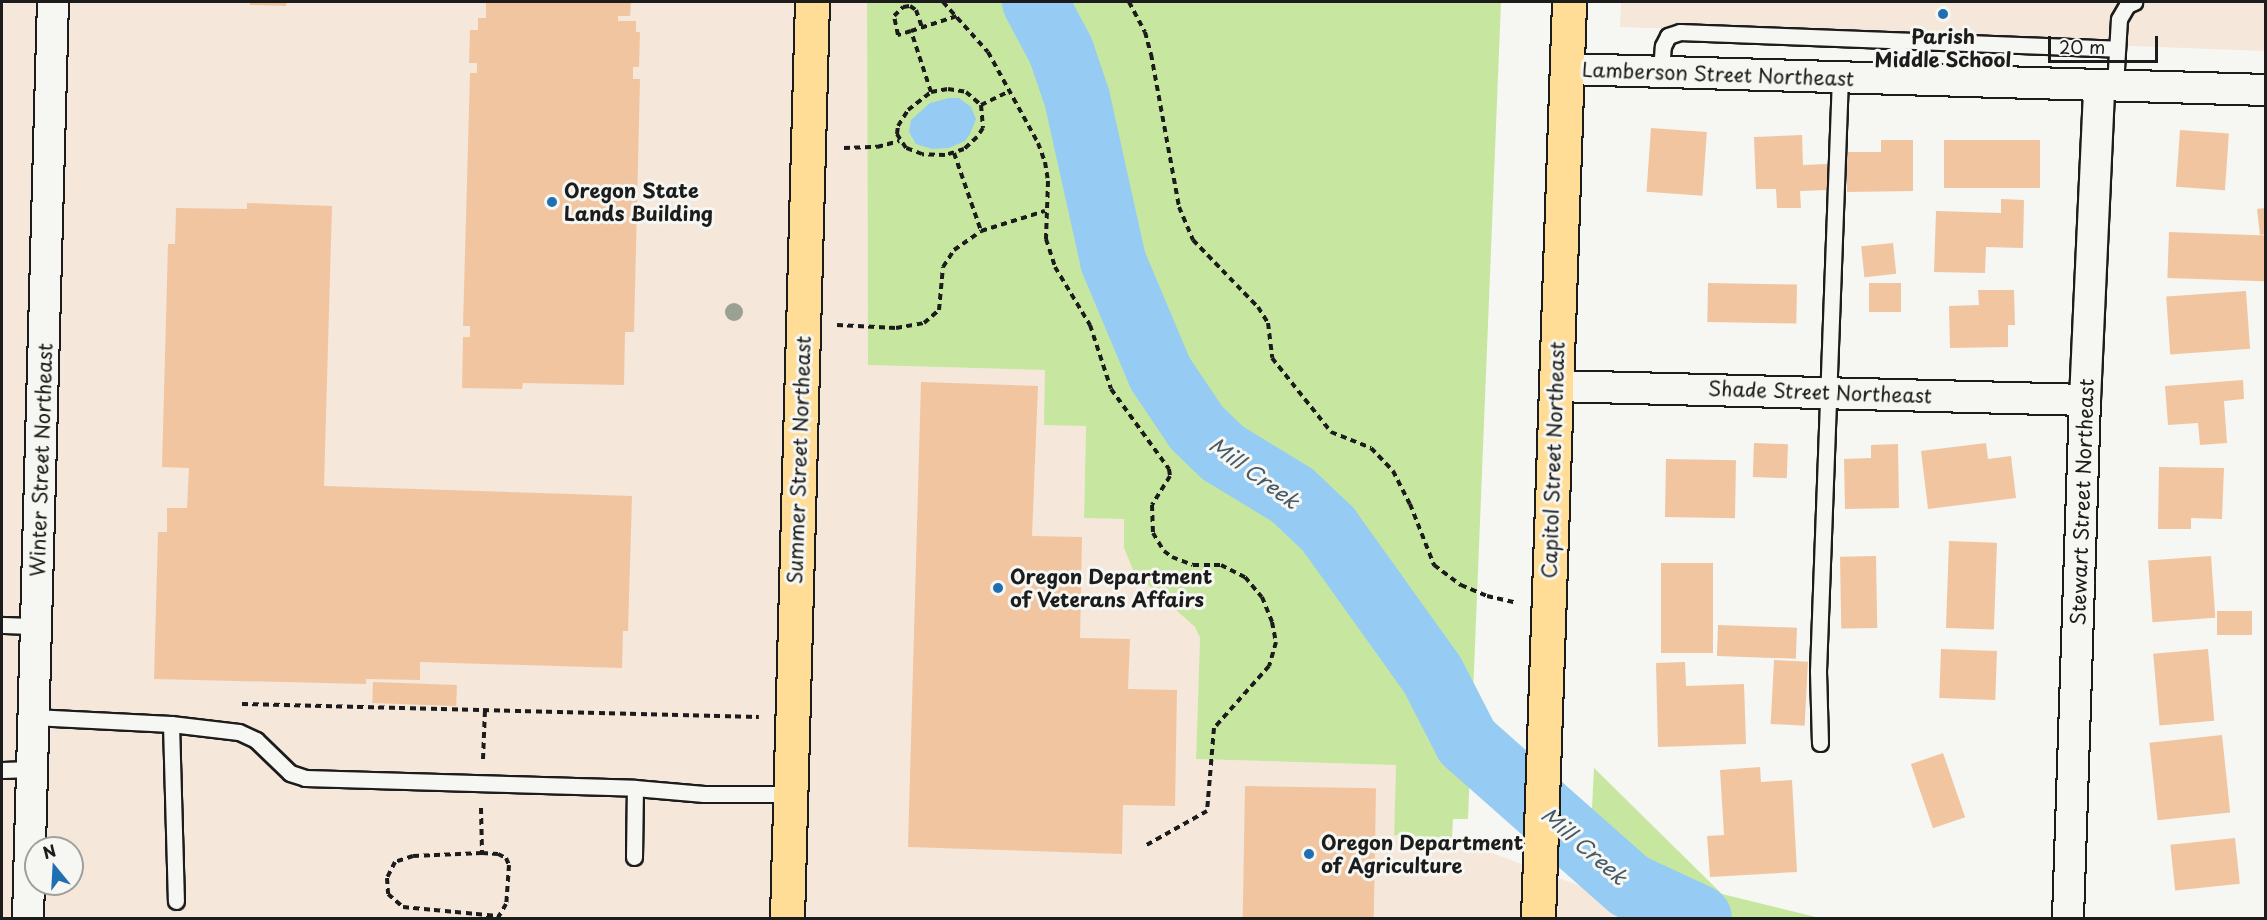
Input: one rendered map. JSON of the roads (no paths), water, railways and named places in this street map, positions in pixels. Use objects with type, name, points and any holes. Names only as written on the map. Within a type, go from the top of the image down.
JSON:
[{"type":"main road","name":"Summer Street Northeast","points":[[787,918],[812,2]]},
{"type":"main road","name":"Capitol Street Northeast","points":[[1538,910],[1569,2]]},
{"type":"street","name":"Winter Street Northeast","points":[[28,918],[53,9]]},
{"type":"street","name":"Lamberson Street Northeast","points":[[1567,69],[2265,90]]},
{"type":"street","name":"Stewart Street Northeast","points":[[2068,918],[2085,400],[2107,86]]},
{"type":"street","name":"Shade Street Northeast","points":[[1555,386],[2085,400]]},
{"type":"lane","points":[[2107,86],[2117,49],[2119,19],[2127,5],[2134,2]]},
{"type":"lane","points":[[1661,72],[1663,46],[1668,36],[1680,32],[2117,49]]},
{"type":"lane","points":[[1898,41],[1898,80]]},
{"type":"lane","points":[[1820,743],[1818,671],[1826,392],[1840,78]]},
{"type":"lane","points":[[2,625],[36,626]]},
{"type":"lane","points":[[33,717],[171,724],[238,732],[256,740],[290,773],[305,778],[635,788],[704,794],[790,794]]},
{"type":"lane","points":[[171,724],[176,901]]},
{"type":"lane","points":[[2,770],[32,769]]},
{"type":"lane","points":[[634,857],[635,788]]},
{"type":"water","points":[[959,98],[971,107],[976,119],[965,141],[949,148],[932,149],[916,144],[909,132],[911,120],[930,103]]},
{"type":"waterway","name":"Mill Creek","points":[[1035,2],[1061,51],[1077,98],[1113,261],[1160,373],[1197,428],[1223,453],[1292,495],[1328,529],[1432,674],[1467,742],[1630,886],[1699,918]]},
{"type":"place","name":"Parish Middle School","points":[[1943,14]]},
{"type":"place","name":"Oregon State Lands Building","points":[[552,202]]},
{"type":"place","name":"Oregon Department of Veterans Affairs","points":[[998,588]]},
{"type":"place","name":"Oregon Department of Agriculture","points":[[1309,854]]}]
